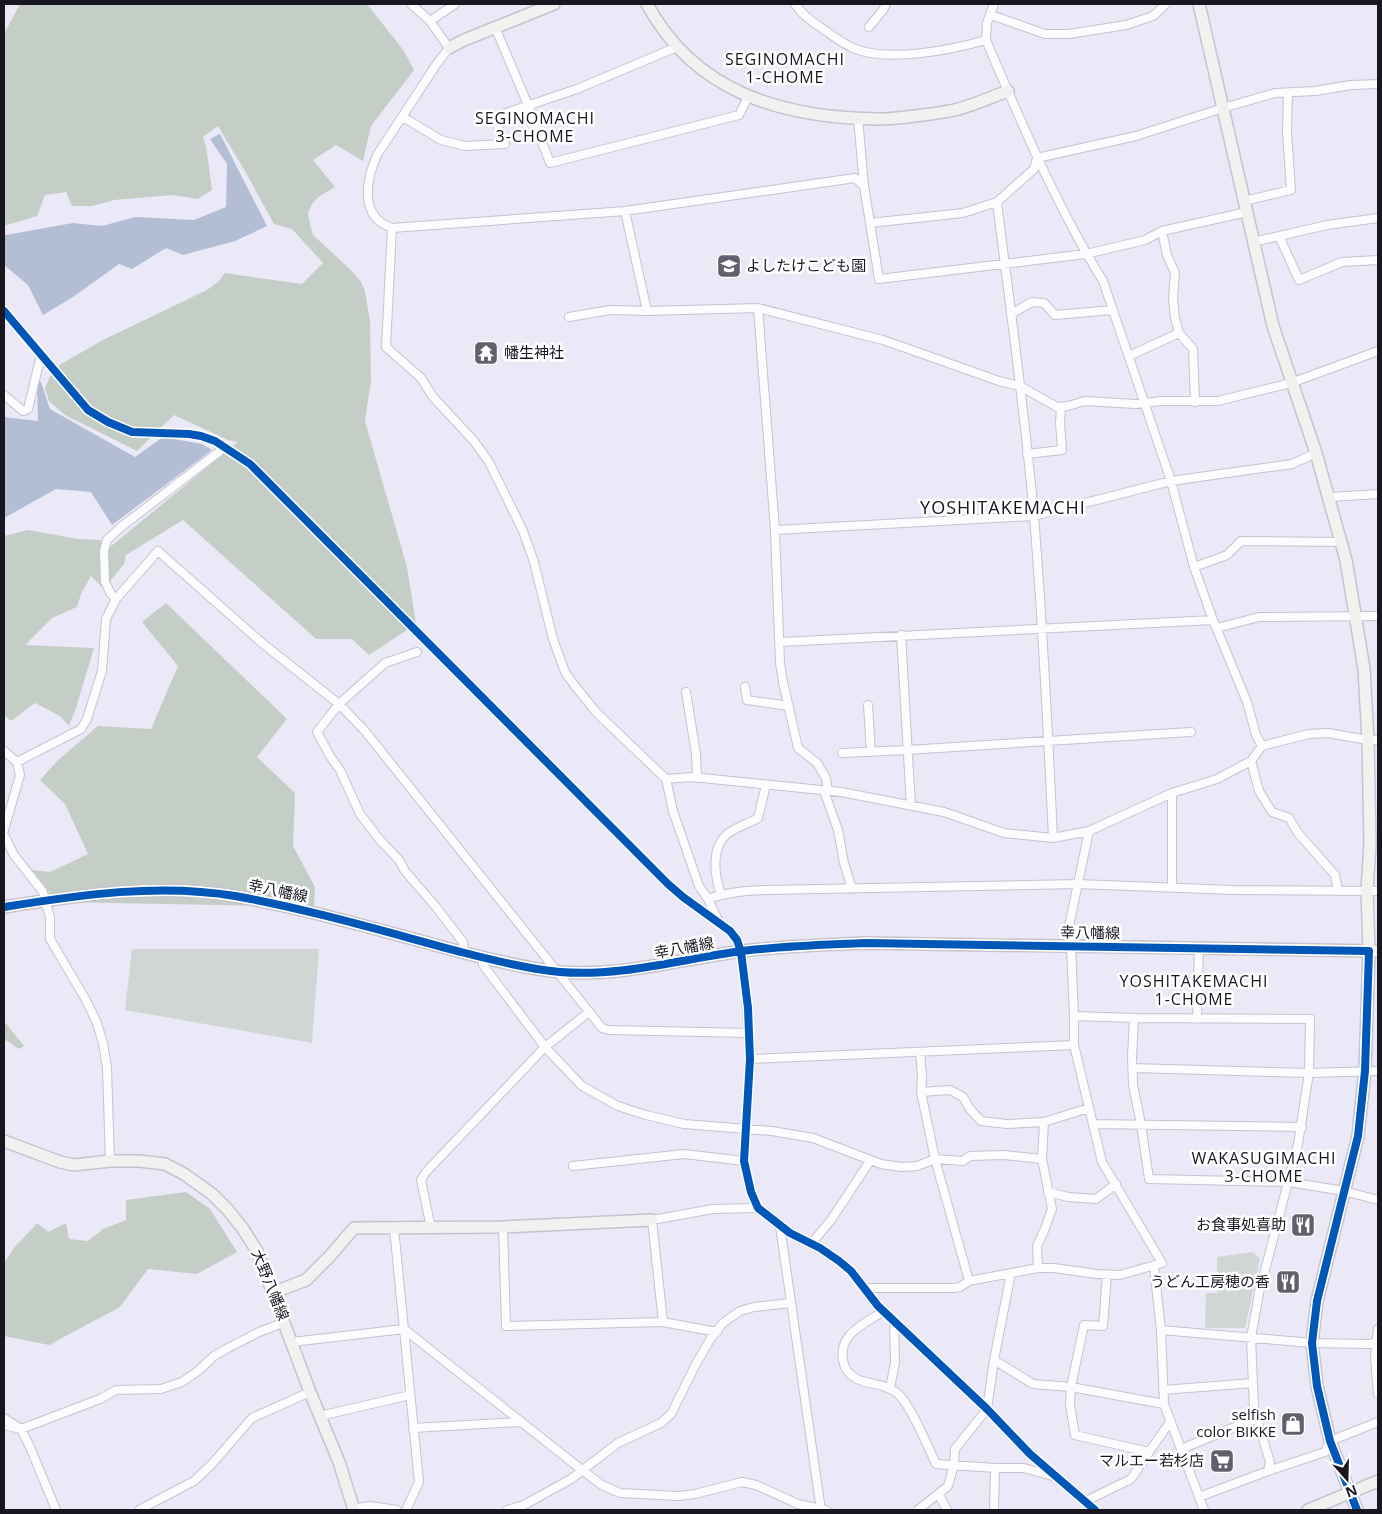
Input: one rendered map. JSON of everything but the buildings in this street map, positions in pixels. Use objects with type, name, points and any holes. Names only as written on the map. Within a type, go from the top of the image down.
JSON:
[{"type":"street","points":[[411,4],[430,21],[449,48]]},
{"type":"street","points":[[430,21],[455,4]]},
{"type":"street","points":[[554,4],[464,40],[449,48],[377,155],[370,170],[368,202],[377,221],[392,228],[624,211],[855,178],[864,186]]},
{"type":"street","points":[[648,4],[668,37],[708,75],[748,97],[816,115],[881,119],[952,110],[1008,92]]},
{"type":"street","points":[[795,4],[809,20],[836,38],[854,48],[868,52],[890,54],[918,53],[955,49],[986,40]]},
{"type":"street","points":[[869,26],[886,4]]},
{"type":"street","points":[[994,4],[987,23],[986,40],[1037,158],[1086,254],[1103,281],[1171,480],[1194,567],[1213,620],[1248,702],[1256,735],[1262,746]]},
{"type":"street","points":[[990,14],[1045,34],[1069,34],[1126,25],[1153,16],[1166,4]]},
{"type":"street","points":[[1198,4],[1273,326],[1316,453],[1341,542],[1356,616],[1373,740],[1374,951],[1365,1071],[1358,1136],[1317,1301],[1312,1343],[1317,1386],[1330,1442],[1357,1510]]},
{"type":"street","points":[[496,27],[550,163],[739,115],[748,97]]},
{"type":"street","points":[[403,117],[441,140],[465,146],[505,144],[494,117],[577,89],[677,47]]},
{"type":"street","points":[[1037,158],[1136,136],[1276,93],[1378,84]]},
{"type":"street","points":[[858,118],[864,186],[879,279],[1086,254],[1145,240],[1162,231],[1245,207],[1292,190],[1288,132],[1288,93]]},
{"type":"street","points":[[870,224],[963,213],[997,202],[1034,169],[1037,158]]},
{"type":"street","points":[[997,202],[1034,516],[1053,838]]},
{"type":"street","points":[[624,211],[647,311]]},
{"type":"street","points":[[1253,242],[1326,225],[1378,218]]},
{"type":"street","points":[[392,228],[386,346],[421,378],[433,397],[474,440],[489,462],[523,531],[534,562],[553,639],[566,672],[596,712],[666,779],[673,811],[699,886],[708,899],[719,922],[737,940],[741,952],[745,979],[750,1059],[744,1161],[751,1192],[758,1208],[780,1226],[839,1261],[851,1271],[894,1321],[987,1409],[1030,1454],[1095,1510]]},
{"type":"street","points":[[1162,231],[1167,255],[1174,273],[1173,298],[1178,333],[1193,349],[1195,402]]},
{"type":"street","points":[[1279,236],[1299,280],[1342,262],[1378,260]]},
{"type":"street","points":[[1011,314],[1032,302],[1044,303],[1055,315],[1113,310]]},
{"type":"street","points":[[758,308],[775,530],[781,642],[780,663],[783,682],[798,748],[817,764],[826,778],[826,791],[838,830],[841,854],[852,889]]},
{"type":"street","points":[[569,317],[610,310],[758,308],[883,340],[999,381],[1020,386],[1057,407],[1085,401],[1146,404],[1162,401],[1218,401],[1291,383],[1378,351]]},
{"type":"street","points":[[1129,356],[1178,333]]},
{"type":"street","points":[[4,396],[23,412],[28,409],[41,355]]},
{"type":"street","points":[[1027,454],[1062,450],[1061,407]]},
{"type":"street","points":[[116,599],[105,582],[104,551],[107,540],[224,447]]},
{"type":"street","points":[[775,530],[1034,516],[1171,480],[1292,464],[1316,453]]},
{"type":"street","points":[[1330,498],[1378,494]]},
{"type":"street","points":[[1194,567],[1227,554],[1240,541],[1341,542]]},
{"type":"street","points":[[17,762],[81,729],[87,719],[102,671],[106,619],[116,599],[158,551],[262,643],[339,704],[365,730],[602,1028],[609,1030],[749,1033]]},
{"type":"street","points":[[1217,628],[1259,617],[1378,616]]},
{"type":"street","points":[[781,642],[1213,620]]},
{"type":"street","points":[[901,635],[911,806]]},
{"type":"street","points":[[417,652],[385,663],[339,704],[317,732],[340,770],[360,814],[380,840],[399,860],[404,871],[436,907],[463,942],[464,952]]},
{"type":"street","points":[[745,686],[747,700],[789,706]]},
{"type":"street","points":[[686,692],[696,754],[697,778]]},
{"type":"street","points":[[868,705],[871,752]]},
{"type":"street","points":[[842,753],[1191,732]]},
{"type":"street","points":[[666,779],[697,778],[826,791],[944,812],[1004,833],[1053,838],[1089,830],[1172,793],[1217,779],[1251,761],[1262,746],[1309,734],[1328,733],[1373,740]]},
{"type":"street","points":[[4,751],[17,762],[20,775],[4,830]]},
{"type":"street","points":[[1251,761],[1259,791],[1272,812],[1289,818],[1298,833],[1334,874],[1338,891]]},
{"type":"street","points":[[721,894],[718,885],[716,858],[718,847],[724,837],[758,818],[766,784]]},
{"type":"street","points":[[1172,793],[1172,887]]},
{"type":"street","points":[[865,1288],[955,1288],[970,1281],[1038,1268],[1120,1275],[1154,1267],[1162,1263],[1102,1162],[1074,1045],[1071,946],[1068,931],[1089,830]]},
{"type":"street","points":[[4,835],[14,855],[44,892],[50,918],[50,939],[86,1000],[104,1044],[107,1068],[110,1161]]},
{"type":"street","points":[[708,899],[721,894],[766,890],[1078,884],[1233,890],[1373,891]]},
{"type":"street","name":"幸八幡線","points":[[4,907],[47,900],[138,892],[187,892],[233,896],[305,911],[482,958],[537,969],[580,973],[624,972],[741,952],[814,945],[1071,946],[1374,951]]},
{"type":"street","points":[[1197,1018],[1198,948]]},
{"type":"street","points":[[482,958],[483,965],[545,1047],[582,1086],[618,1106],[684,1124],[772,1131],[813,1138],[870,1161],[901,1167],[916,1166],[935,1159],[963,1161],[970,1156],[1004,1155],[1042,1159]]},
{"type":"street","points":[[431,1228],[421,1180],[426,1172],[545,1047],[589,1012]]},
{"type":"street","points":[[1074,1016],[1310,1019],[1309,1073],[1302,1127],[1259,1293],[1251,1338],[1254,1408],[1270,1462],[1268,1471]]},
{"type":"street","points":[[1134,1018],[1132,1057],[1134,1085],[1149,1179],[1289,1182],[1344,1191],[1378,1200]]},
{"type":"street","points":[[750,1059],[1074,1045]]},
{"type":"street","points":[[920,1052],[921,1092],[935,1159],[970,1281]]},
{"type":"street","points":[[1133,1068],[1309,1073],[1378,1071]]},
{"type":"street","points":[[921,1092],[950,1090],[963,1096],[970,1109],[980,1121],[1007,1124],[1044,1122],[1089,1108]]},
{"type":"street","points":[[1038,1268],[1036,1246],[1052,1209],[1042,1159],[1044,1122]]},
{"type":"street","points":[[1093,1124],[1302,1127]]},
{"type":"street","name":"大野八幡線","points":[[4,1141],[60,1162],[74,1165],[110,1161],[139,1161],[164,1164],[184,1174],[212,1194],[243,1228],[257,1251],[338,1462],[353,1510]]},
{"type":"street","points":[[573,1166],[684,1154],[744,1161]]},
{"type":"street","points":[[811,1244],[831,1220],[870,1161]]},
{"type":"street","points":[[1048,1192],[1068,1197],[1096,1199],[1116,1184]]},
{"type":"street","points":[[272,1293],[306,1280],[354,1228],[503,1227],[652,1220],[713,1210],[758,1208]]},
{"type":"street","points":[[652,1220],[663,1322]]},
{"type":"street","points":[[780,1226],[821,1510]]},
{"type":"street","points":[[503,1227],[506,1326],[663,1322],[716,1332]]},
{"type":"street","points":[[394,1228],[419,1482],[406,1510]]},
{"type":"street","points":[[1154,1267],[1161,1330],[1164,1404],[1204,1510]]},
{"type":"street","points":[[918,1510],[939,1496],[948,1486],[954,1465],[955,1449],[987,1409],[994,1360],[1011,1273]]},
{"type":"street","points":[[1106,1275],[1103,1326],[1084,1325],[1071,1387],[1070,1405],[1075,1435],[1149,1452]]},
{"type":"street","points":[[507,1510],[526,1508],[571,1480],[618,1444],[652,1428],[671,1414],[696,1364],[723,1323],[740,1311],[754,1306],[790,1303]]},
{"type":"street","points":[[884,1311],[862,1324],[849,1337],[844,1348],[842,1360],[847,1372],[857,1379],[890,1388],[902,1397],[936,1464],[1024,1468],[1060,1478]]},
{"type":"street","points":[[890,1388],[895,1363],[894,1321]]},
{"type":"street","points":[[4,1425],[21,1429],[100,1399],[116,1390],[162,1389],[182,1382],[198,1371],[214,1356],[259,1332],[285,1322]]},
{"type":"street","points":[[292,1342],[404,1329],[582,1470],[602,1484],[620,1493],[678,1496],[742,1482],[756,1485],[798,1504],[826,1510]]},
{"type":"street","points":[[1378,1329],[1375,1358],[1378,1392]]},
{"type":"street","points":[[1161,1330],[1312,1343],[1370,1344],[1377,1342]]},
{"type":"street","points":[[994,1360],[1033,1384],[1071,1387],[1164,1404]]},
{"type":"street","points":[[1163,1390],[1253,1383]]},
{"type":"street","points":[[140,1510],[194,1481],[212,1464],[252,1418],[310,1392]]},
{"type":"street","points":[[320,1416],[410,1395]]},
{"type":"street","points":[[4,1418],[21,1429],[56,1510]]},
{"type":"street","points":[[1181,1449],[1257,1418]]},
{"type":"street","points":[[414,1428],[522,1422]]},
{"type":"street","points":[[1086,1501],[1131,1479],[1170,1422]]},
{"type":"street","points":[[1199,1497],[1325,1452],[1330,1442],[1378,1422]]},
{"type":"street","points":[[994,1510],[995,1468]]},
{"type":"street","points":[[1308,1510],[1378,1481]]},
{"type":"street","points":[[939,1496],[946,1510]]},
{"type":"street","points":[[353,1510],[370,1506],[397,1510]]},
{"type":"shaded area","points":[[20,4],[367,4],[404,51],[414,70],[371,126],[363,161],[336,145],[313,160],[335,187],[318,197],[308,213],[313,235],[351,270],[361,282],[365,291],[370,321],[371,381],[365,421],[407,567],[416,624],[369,655],[352,639],[316,639],[183,520],[126,555],[124,564],[104,589],[91,576],[81,594],[77,607],[52,618],[25,645],[94,648],[69,726],[60,716],[35,703],[11,721],[4,715],[4,536],[28,530],[78,539],[100,540],[110,547],[238,442],[228,440],[174,415],[137,451],[65,415],[49,401],[45,388],[51,374],[61,364],[103,340],[207,290],[219,281],[225,273],[302,284],[323,263],[292,229],[274,224],[218,126],[203,137],[212,190],[198,199],[172,195],[114,200],[92,206],[72,206],[66,192],[45,195],[37,216],[4,226],[4,34]]},
{"type":"shaded area","points":[[166,603],[287,719],[257,757],[295,793],[293,846],[315,887],[314,907],[57,902],[32,870],[50,872],[88,854],[65,804],[40,780],[57,761],[98,726],[151,729],[178,666],[142,622]]},
{"type":"shaded area","points":[[132,949],[319,949],[312,1043],[125,1010]]},
{"type":"shaded area","points":[[4,1021],[24,1046],[19,1049],[4,1039]]},
{"type":"shaded area","points":[[186,1192],[210,1209],[237,1252],[197,1274],[148,1269],[120,1307],[49,1345],[4,1336],[4,1263],[14,1248],[37,1223],[48,1232],[66,1223],[69,1239],[88,1241],[103,1229],[126,1220],[126,1200]]},
{"type":"shaded area","points":[[1253,1252],[1260,1259],[1245,1328],[1205,1328],[1206,1293],[1217,1293],[1217,1257]]},
{"type":"water","points":[[220,134],[267,226],[235,241],[183,255],[166,248],[132,269],[119,264],[73,297],[43,315],[28,285],[4,265],[4,233],[6,235],[73,223],[102,226],[135,217],[194,220],[226,207],[227,164],[210,139]]},
{"type":"water","points":[[37,382],[41,382],[50,409],[135,457],[163,437],[202,444],[212,450],[112,525],[91,492],[56,489],[4,518],[4,417],[38,421]]},
{"type":"cycle path","points":[[4,311],[88,410],[108,422],[132,432],[201,436],[215,441],[250,464],[668,884],[730,931],[737,940],[741,952],[748,1008],[750,1059],[744,1161],[751,1192],[758,1208],[790,1233],[820,1248],[851,1271],[878,1306],[987,1409],[1030,1454],[1095,1510]]},
{"type":"cycle path","points":[[4,907],[61,898],[119,892],[206,892],[293,908],[512,964],[548,971],[583,973],[629,970],[757,949],[865,943],[1369,951],[1365,1071],[1358,1136],[1317,1301],[1312,1343],[1317,1386],[1330,1441],[1357,1510]]},
{"type":"place","name":"よしたけこども園","points":[[729,266]]},
{"type":"place","name":"幡生神社","points":[[486,353]]},
{"type":"place","name":"お食事処喜助","points":[[1303,1225]]},
{"type":"place","name":"うどん工房穂の香","points":[[1288,1282]]},
{"type":"place","name":"selfish color BIKKE","points":[[1293,1424]]},
{"type":"place","name":"マルエー若杉店","points":[[1222,1461]]},
{"type":"district","name":"SEGINOMACHI 1-CHOME","points":[[785,68]]},
{"type":"district","name":"SEGINOMACHI 3-CHOME","points":[[535,127]]},
{"type":"district","name":"YOSHITAKEMACHI","points":[[1003,508]]},
{"type":"district","name":"YOSHITAKEMACHI 1-CHOME","points":[[1194,990]]},
{"type":"district","name":"WAKASUGIMACHI 3-CHOME","points":[[1264,1167]]}]
